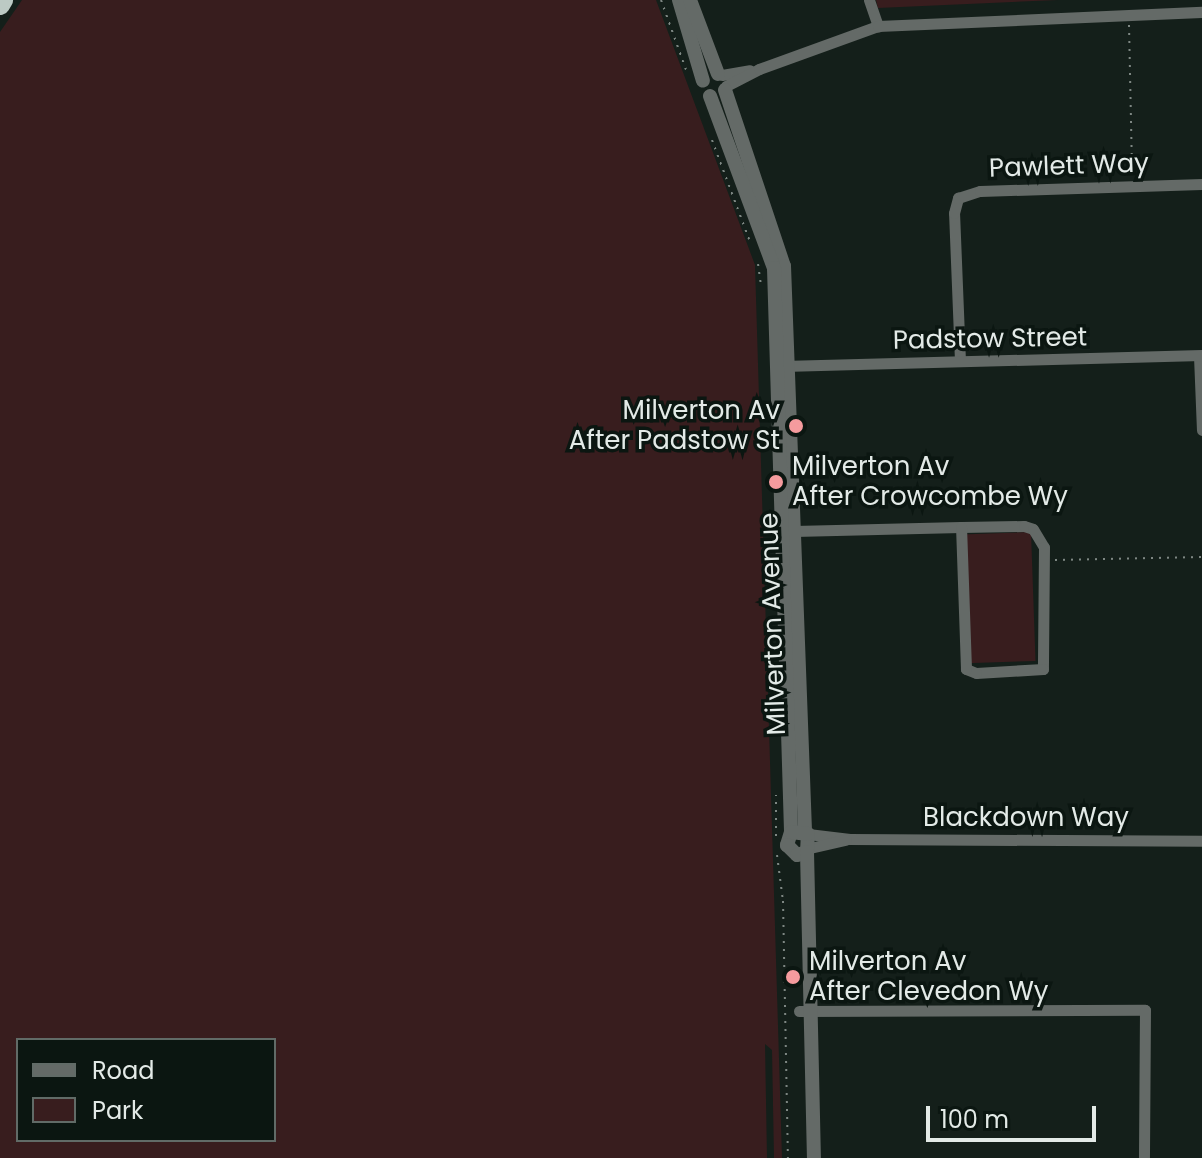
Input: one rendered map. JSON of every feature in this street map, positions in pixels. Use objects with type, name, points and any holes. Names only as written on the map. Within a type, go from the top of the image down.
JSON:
[{"type":"street","points":[[679,0],[696,81],[723,81],[878,26],[1129,6],[1202,12]]},
{"type":"street","name":"Milverton Avenue","points":[[690,0],[723,81],[781,254],[788,531],[802,842],[805,1158]]},
{"type":"street","points":[[869,0],[878,26]]},
{"type":"street","name":"Milverton Avenue","points":[[696,81],[710,96],[772,259],[784,366]]},
{"type":"street","points":[[710,96],[723,81]]},
{"type":"street","name":"Pawlett Way","points":[[960,361],[954,213],[958,198],[980,191],[1202,184]]},
{"type":"street","points":[[1201,356],[1202,430]]},
{"type":"street","name":"Padstow Street","points":[[784,366],[1201,356]]},
{"type":"street","points":[[788,531],[961,527],[1033,529],[1040,533],[1044,560],[1043,669],[971,672],[966,662],[961,527]]},
{"type":"street","name":"Blackdown Way","points":[[802,842],[850,839],[1202,841]]},
{"type":"street","points":[[804,1010],[1145,1010],[1144,1158]]},
{"type":"street","name":"Milverton Avenue","points":[[804,1010],[814,1158]]},
{"type":"path","points":[[661,0],[696,81]]},
{"type":"path","points":[[1129,6],[1132,185]]},
{"type":"path","points":[[709,132],[750,243]]},
{"type":"path","points":[[754,250],[763,298]]},
{"type":"path","points":[[1044,560],[1202,557]]},
{"type":"path","points":[[777,786],[788,1158]]},
{"type":"green space","points":[[22,0],[656,0],[755,265],[782,1158],[774,1158],[772,1050],[765,1044],[767,1158],[0,1158],[0,32]]},
{"type":"green space","points":[[876,0],[1058,0],[878,8]]},
{"type":"green space","points":[[1031,532],[1036,661],[967,663],[962,534]]},
{"type":"place","name":"Milverton Av After Padstow St","points":[[796,426]]},
{"type":"place","name":"Milverton Av After Crowcombe Wy","points":[[776,482]]},
{"type":"place","name":"Milverton Av After Clevedon Wy","points":[[793,977]]}]
